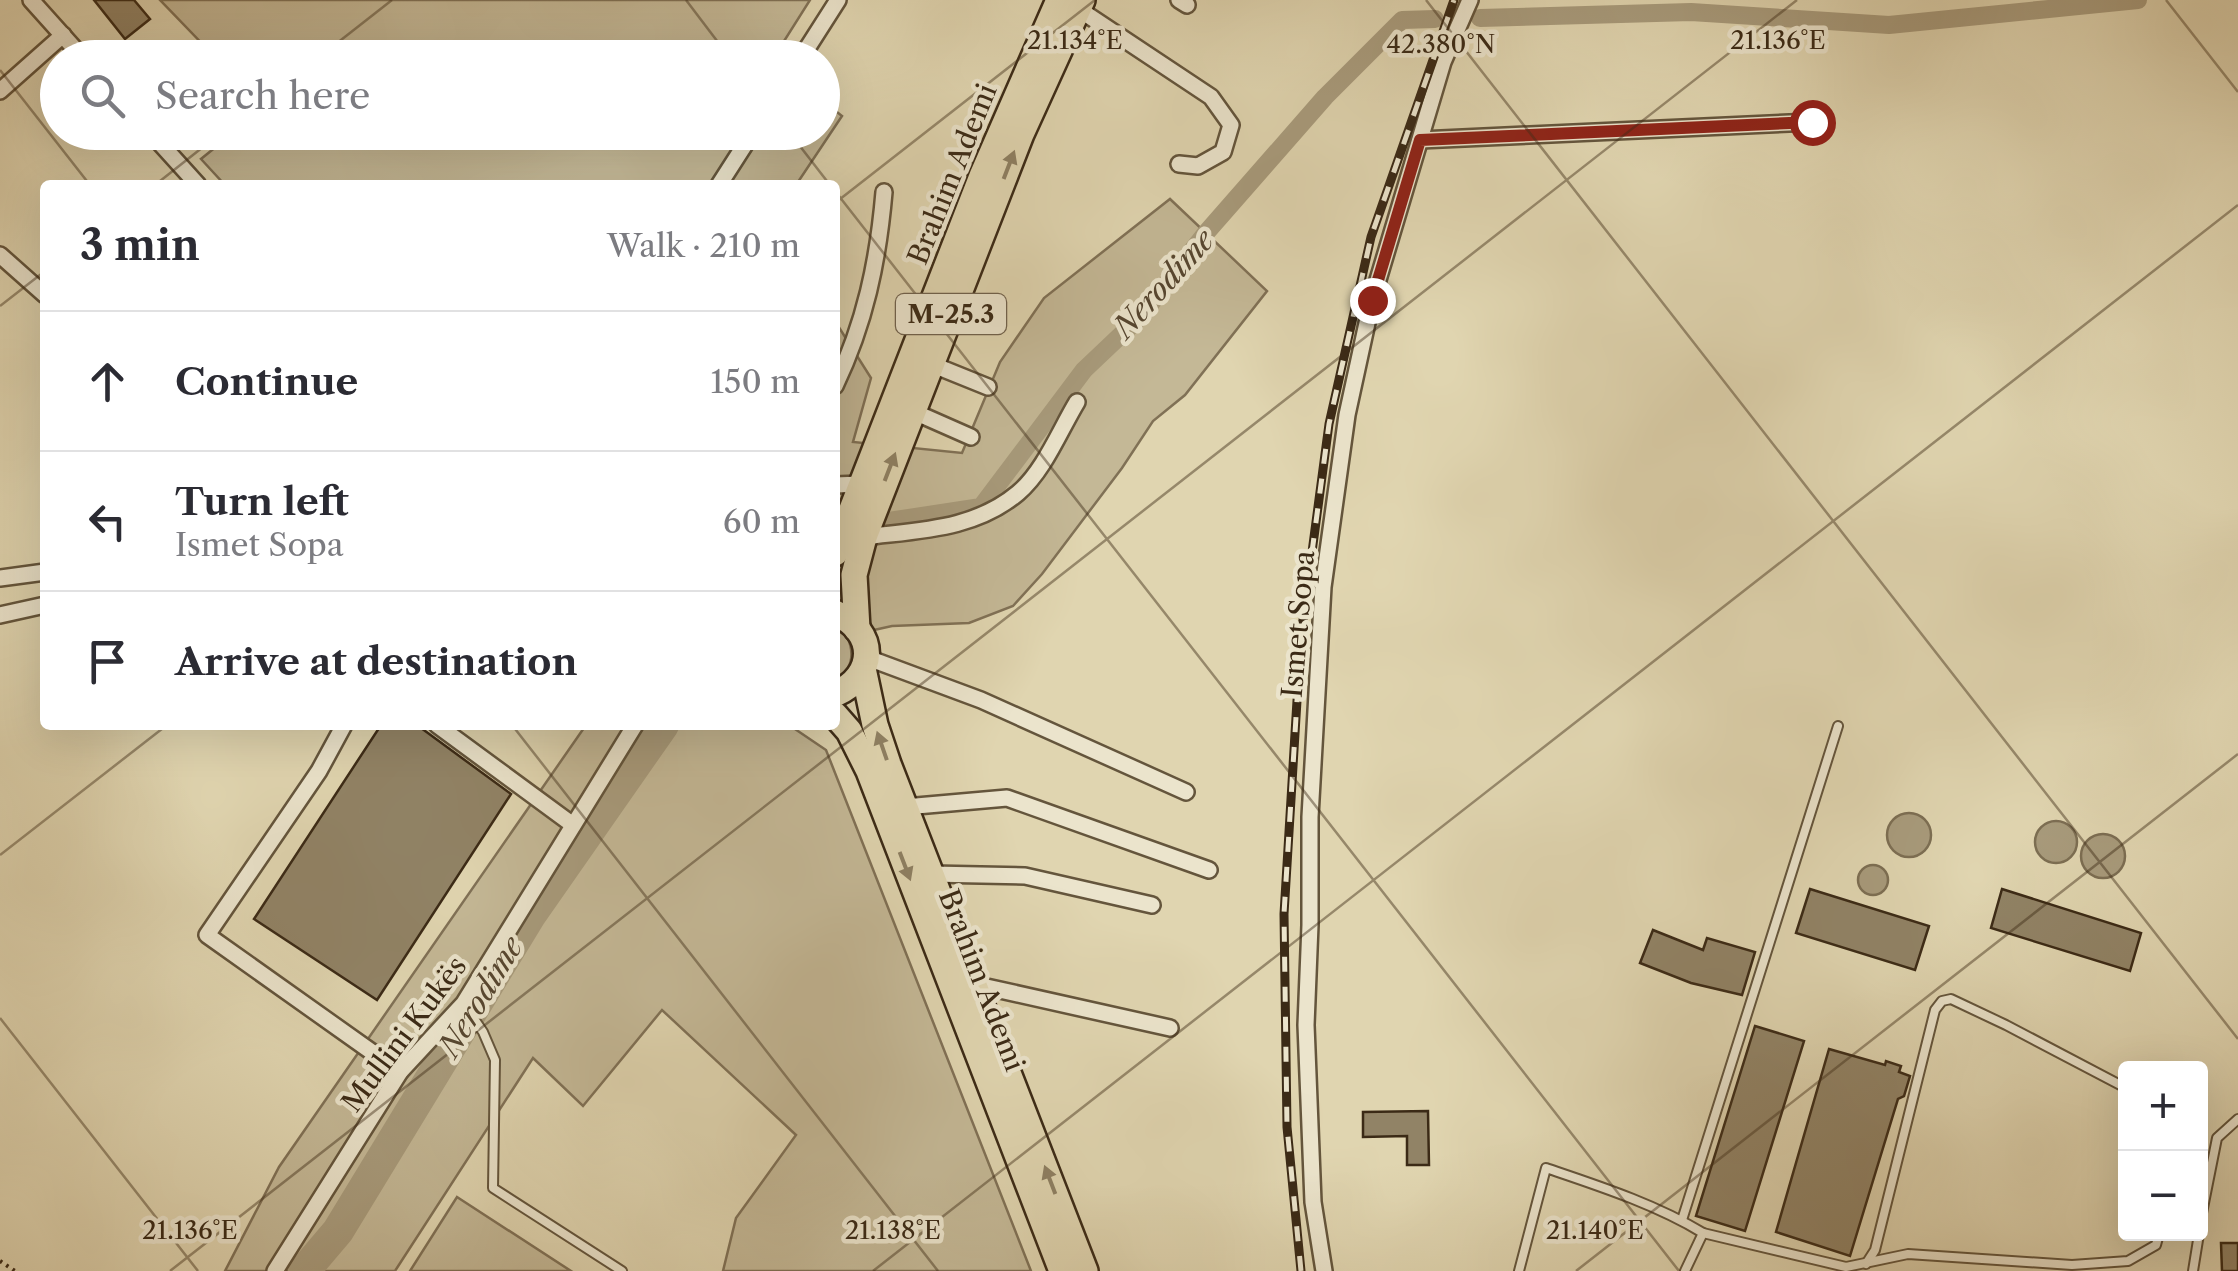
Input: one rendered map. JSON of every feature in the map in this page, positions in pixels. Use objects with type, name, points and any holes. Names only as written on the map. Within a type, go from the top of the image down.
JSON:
[{"type":"main road","name":"Brahim Ademi","points":[[1073,3],[864,536],[854,575],[857,628],[874,725],[1085,1271]]},
{"type":"main road","name":"Brahim Ademi","points":[[840,539],[982,176],[1073,3]]},
{"type":"main road","points":[[840,616],[857,628]]},
{"type":"main road","points":[[840,689],[866,665]]},
{"type":"main road","name":"Brahim Ademi","points":[[840,722],[858,747],[868,771],[1062,1271]]},
{"type":"street","points":[[31,0],[67,40]]},
{"type":"street","points":[[812,40],[838,0]]},
{"type":"street","name":"Ismet Sopa","points":[[1324,1271],[1313,1202],[1306,1025],[1310,817],[1323,587],[1347,416],[1372,300],[1443,62],[1470,0]]},
{"type":"street","points":[[1073,3],[1211,97],[1231,125],[1223,152],[1198,166],[1179,164]]},
{"type":"street","points":[[57,40],[63,35]]},
{"type":"street","points":[[0,91],[40,55]]},
{"type":"street","points":[[1420,140],[1812,122]]},
{"type":"street","points":[[166,150],[193,180]]},
{"type":"street","points":[[722,180],[741,150]]},
{"type":"street","name":"Brahim Ademi","points":[[840,375],[870,295],[879,254],[884,192]]},
{"type":"street","points":[[0,255],[40,291]]},
{"type":"street","points":[[931,364],[988,387]]},
{"type":"street","points":[[864,536],[943,528],[978,519],[1020,491],[1078,402]]},
{"type":"street","points":[[912,411],[971,437]]},
{"type":"street","points":[[840,485],[861,484]]},
{"type":"street","points":[[0,578],[40,573]]},
{"type":"street","points":[[0,616],[40,605]]},
{"type":"street","points":[[866,665],[981,700],[1186,792]]},
{"type":"street","points":[[341,730],[318,771],[206,934],[400,1072]]},
{"type":"street","points":[[445,730],[573,825]]},
{"type":"street","name":"Mullini Kukës","points":[[275,1271],[400,1072],[464,1004],[633,730]]},
{"type":"street","points":[[905,807],[1006,798],[1209,870]]},
{"type":"street","name":"Brahim Ademi","points":[[931,874],[1024,876],[1152,906]]},
{"type":"street","name":"Brahim Ademi","points":[[973,984],[1170,1028]]},
{"type":"lane","points":[[1682,1220],[1838,726]]},
{"type":"lane","points":[[1866,1264],[1876,1250],[1935,1010],[1942,1001],[1952,1000],[2006,1025],[2118,1084]]},
{"type":"lane","points":[[464,1004],[483,1032],[495,1060],[494,1188],[622,1271]]},
{"type":"lane","points":[[2208,1183],[2217,1138],[2238,1119]]},
{"type":"lane","points":[[1520,1271],[1546,1168],[1682,1220],[1703,1233],[1846,1267],[1908,1254],[2072,1265],[2128,1261],[2157,1241]]},
{"type":"lane","points":[[1686,1271],[1703,1233]]},
{"type":"lane","points":[[2192,1271],[2198,1241]]},
{"type":"path","points":[[0,1261],[15,1271]]},
{"type":"shaded area","points":[[160,0],[810,0],[785,40],[199,40]]},
{"type":"shaded area","points":[[212,150],[819,150],[799,180],[220,180],[201,159]]},
{"type":"shaded area","points":[[1170,199],[1267,291],[1185,395],[1153,421],[1042,574],[1013,606],[969,623],[892,626],[847,636],[850,661],[840,676],[840,329],[871,378],[853,442],[962,453],[1000,362],[1044,298]]},
{"type":"shaded area","points":[[583,730],[796,730],[826,750],[1031,1271],[723,1271],[736,1218],[796,1135],[662,1010],[583,1106],[533,1058],[395,1271],[225,1271],[279,1167]]},
{"type":"shaded area","points":[[1909,813],[1925,819],[1931,835],[1925,851],[1909,857],[1893,851],[1887,835],[1893,819]]},
{"type":"shaded area","points":[[2056,821],[2071,827],[2077,842],[2071,857],[2056,863],[2041,857],[2035,842],[2041,827]]},
{"type":"shaded area","points":[[2103,834],[2118,841],[2125,856],[2118,871],[2103,878],[2088,871],[2081,856],[2088,841]]},
{"type":"shaded area","points":[[1873,865],[1883,870],[1888,880],[1883,890],[1873,895],[1863,890],[1858,880],[1863,870]]},
{"type":"shaded area","points":[[457,1197],[571,1271],[410,1271]]},
{"type":"building","points":[[94,0],[134,0],[150,19],[125,39]]},
{"type":"building","points":[[378,730],[424,730],[511,794],[377,1000],[254,919]]},
{"type":"building","points":[[1810,889],[1929,926],[1915,970],[1796,933]]},
{"type":"building","points":[[2002,889],[2141,933],[2130,971],[1991,928]]},
{"type":"building","points":[[1653,930],[1703,950],[1707,938],[1755,952],[1742,995],[1691,983],[1640,963]]},
{"type":"building","points":[[1755,1026],[1804,1041],[1745,1231],[1696,1216]]},
{"type":"building","points":[[1829,1049],[1901,1066],[1899,1072],[1910,1076],[1904,1096],[1898,1099],[1850,1256],[1776,1232]]},
{"type":"building","points":[[1428,1111],[1429,1165],[1407,1165],[1407,1136],[1363,1137],[1363,1112]]},
{"type":"building","points":[[2221,1243],[2238,1243],[2238,1271],[2222,1271]]},
{"type":"waterway","name":"Nerodime","points":[[1480,18],[1691,12],[1889,25],[2138,0]]},
{"type":"waterway","name":"Nerodime","points":[[882,522],[981,507],[1084,370],[1142,315],[1205,234],[1325,97],[1402,20],[1435,19]]},
{"type":"waterway","name":"Nerodime","points":[[304,1271],[338,1231],[531,914],[660,730]]},
{"type":"railway","points":[[1301,1271],[1287,1127],[1284,914],[1301,635],[1329,424],[1371,237],[1454,0]]},
{"type":"route","points":[[1372,300],[1420,140],[1812,122]]}]
